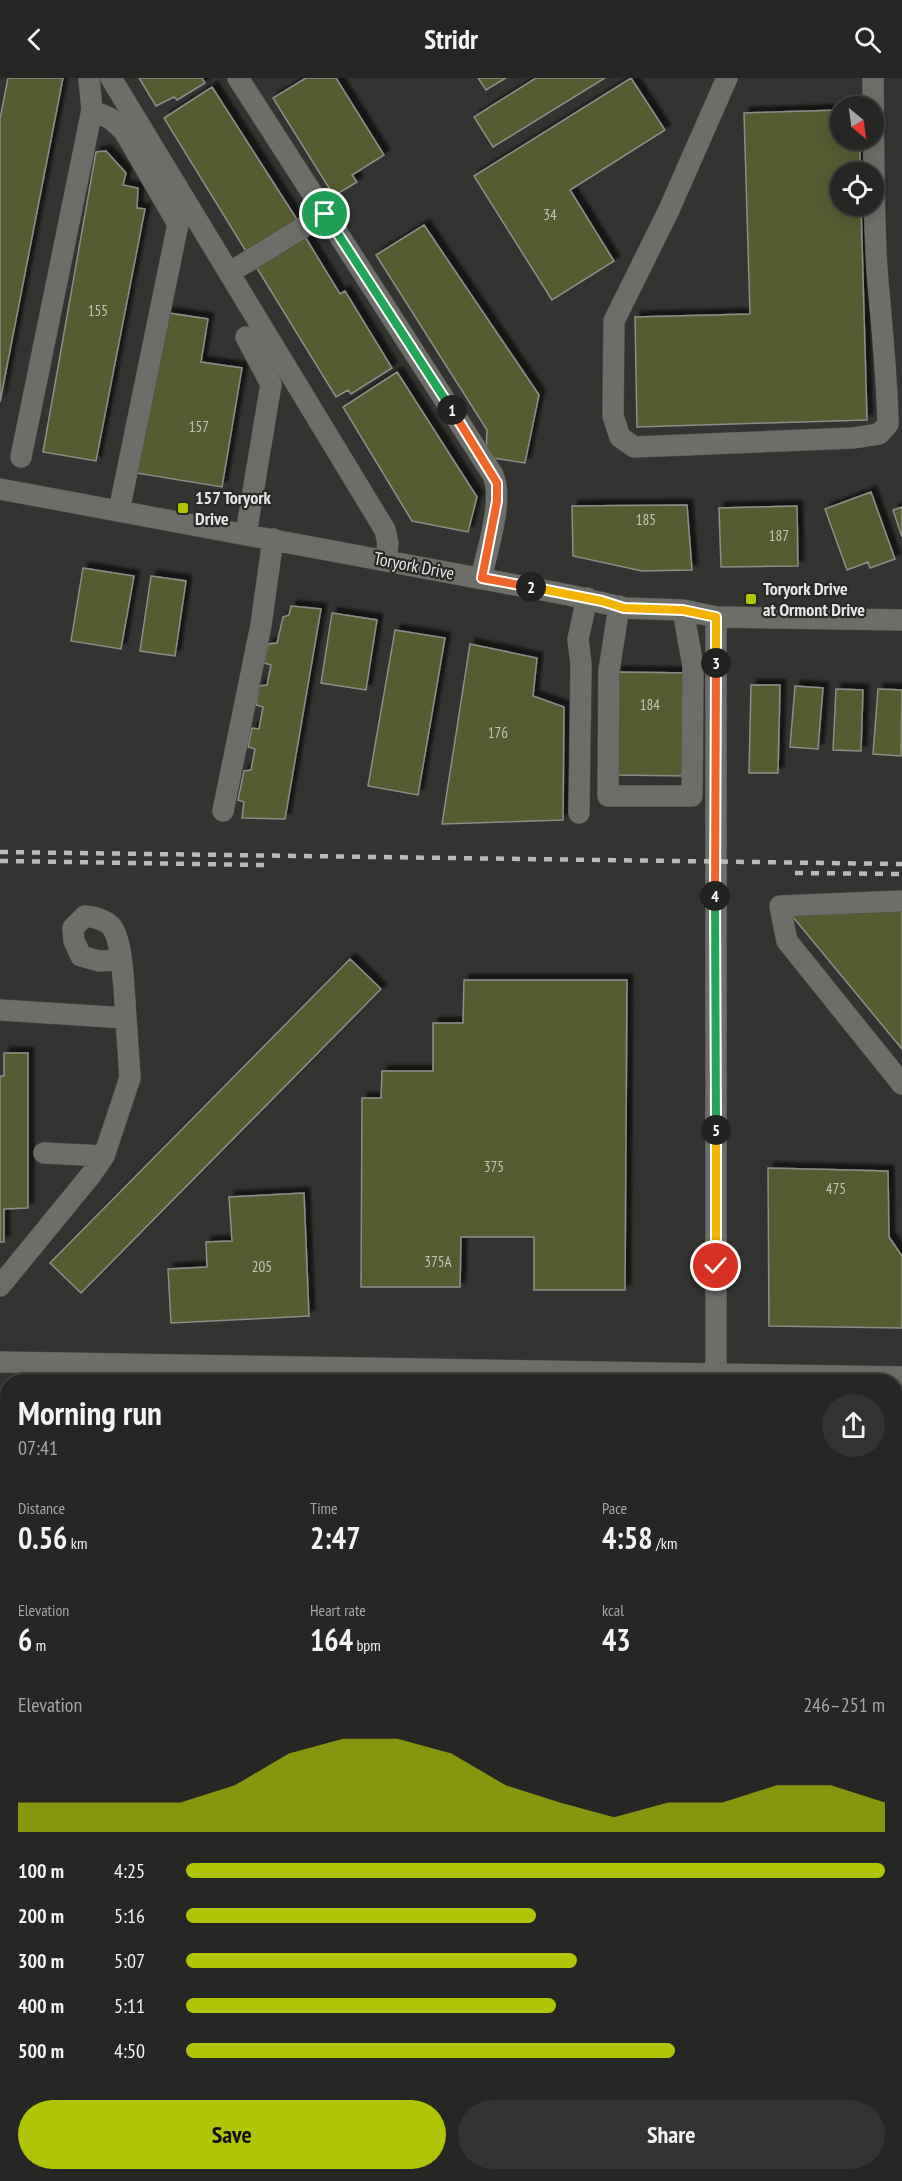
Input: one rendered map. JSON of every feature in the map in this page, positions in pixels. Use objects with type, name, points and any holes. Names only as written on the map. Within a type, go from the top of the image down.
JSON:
[{"type":"street","points":[[21,458],[92,110],[89,78]]},
{"type":"street","points":[[111,78],[385,530],[388,543],[386,560]]},
{"type":"street","points":[[238,78],[464,428],[497,483],[497,501],[482,578]]},
{"type":"street","points":[[727,78],[668,212],[614,321],[613,416],[620,437],[634,447],[853,438],[879,434],[888,424],[887,379],[876,247],[873,78]]},
{"type":"street","points":[[92,110],[111,119],[124,131],[178,224],[119,511]]},
{"type":"street","points":[[229,273],[325,214]]},
{"type":"street","points":[[246,337],[271,384],[246,534]]},
{"type":"street","name":"Toryork Drive","points":[[0,489],[482,578],[619,606],[683,610],[716,617],[902,620]]},
{"type":"street","points":[[223,811],[261,625],[273,539]]},
{"type":"street","points":[[579,813],[581,664],[578,639],[587,598]]},
{"type":"street","points":[[619,606],[609,671],[608,796],[692,796],[693,666],[683,610]]},
{"type":"street","points":[[716,617],[716,1374]]},
{"type":"street","points":[[902,901],[780,906],[787,941],[902,1084]]},
{"type":"street","points":[[0,1286],[104,1156],[130,1078],[120,960]]},
{"type":"street","points":[[0,1010],[126,1018]]},
{"type":"street","points":[[44,1153],[104,1156]]},
{"type":"street","points":[[0,1362],[30,1372],[304,1374]]},
{"type":"building","points":[[8,78],[63,78],[0,402],[0,119]]},
{"type":"building","points":[[139,78],[202,78],[205,83],[177,100],[174,97],[156,106]]},
{"type":"building","points":[[306,78],[336,78],[384,155],[352,175],[357,182],[334,196],[273,98]]},
{"type":"building","points":[[478,78],[506,78],[486,90]]},
{"type":"building","points":[[536,78],[605,78],[493,147],[474,117]]},
{"type":"building","points":[[631,78],[665,130],[570,190],[614,261],[552,300],[474,176]]},
{"type":"building","points":[[212,87],[298,221],[247,253],[164,118]]},
{"type":"building","points":[[830,110],[830,150],[860,150],[860,162],[830,162],[830,216],[861,216],[867,420],[637,427],[635,317],[750,314],[744,113]]},
{"type":"building","points":[[106,151],[126,173],[123,185],[138,188],[137,208],[145,209],[96,461],[43,452],[96,152]]},
{"type":"building","points":[[424,225],[539,395],[525,463],[486,457],[487,430],[376,255]]},
{"type":"building","points":[[304,235],[340,294],[345,291],[392,368],[351,394],[348,390],[336,397],[255,265]]},
{"type":"building","points":[[162,312],[208,319],[201,362],[242,368],[222,487],[136,473]]},
{"type":"building","points":[[397,372],[477,497],[468,532],[412,521],[343,407]]},
{"type":"building","points":[[871,492],[895,559],[870,568],[868,562],[847,570],[825,509]]},
{"type":"building","points":[[687,505],[692,570],[642,571],[573,556],[572,506]]},
{"type":"building","points":[[797,506],[798,566],[721,567],[719,508]]},
{"type":"building","points":[[902,507],[902,537],[893,510]]},
{"type":"building","points":[[83,568],[134,576],[121,649],[71,641]]},
{"type":"building","points":[[151,576],[186,581],[175,656],[140,651]]},
{"type":"building","points":[[291,606],[321,609],[285,819],[242,818],[244,802],[238,800],[244,771],[251,770],[255,749],[248,747],[252,728],[259,729],[263,707],[256,705],[259,686],[267,685],[271,665],[264,663],[268,644],[277,643],[283,617],[289,615]]},
{"type":"building","points":[[332,613],[377,620],[366,690],[321,683]]},
{"type":"building","points":[[395,630],[445,638],[418,795],[368,786]]},
{"type":"building","points":[[470,644],[537,658],[533,696],[564,707],[563,820],[442,824]]},
{"type":"building","points":[[616,672],[688,673],[687,776],[614,775]]},
{"type":"building","points":[[751,685],[780,685],[778,773],[749,773]]},
{"type":"building","points":[[795,686],[823,688],[818,749],[790,747]]},
{"type":"building","points":[[836,689],[863,690],[861,751],[833,750]]},
{"type":"building","points":[[878,689],[902,690],[901,756],[873,754]]},
{"type":"building","points":[[902,909],[902,1049],[788,911]]},
{"type":"building","points":[[350,959],[381,989],[81,1293],[50,1263]]},
{"type":"building","points":[[464,980],[627,980],[625,1290],[534,1290],[534,1237],[461,1237],[460,1287],[361,1287],[362,1098],[381,1098],[382,1071],[433,1071],[433,1023],[463,1023]]},
{"type":"building","points":[[4,1053],[28,1053],[28,1208],[4,1209],[4,1242],[0,1242],[0,1076],[4,1076]]},
{"type":"building","points":[[768,1168],[888,1171],[889,1237],[902,1256],[902,1328],[769,1326]]},
{"type":"building","points":[[304,1193],[309,1316],[171,1323],[168,1269],[207,1267],[206,1242],[232,1241],[229,1197]]},
{"type":"railway","points":[[0,852],[902,864]]},
{"type":"railway","points":[[0,861],[264,865]]},
{"type":"railway","points":[[795,873],[902,874]]},
{"type":"place","name":"157 Toryork Drive","points":[[183,508]]},
{"type":"place","name":"Toryork Drive at Ormont Drive","points":[[751,599]]},
{"type":"route","points":[[325,214],[464,428],[497,483],[497,501],[482,578],[602,601],[624,608],[683,610],[716,617],[716,1266]]}]
